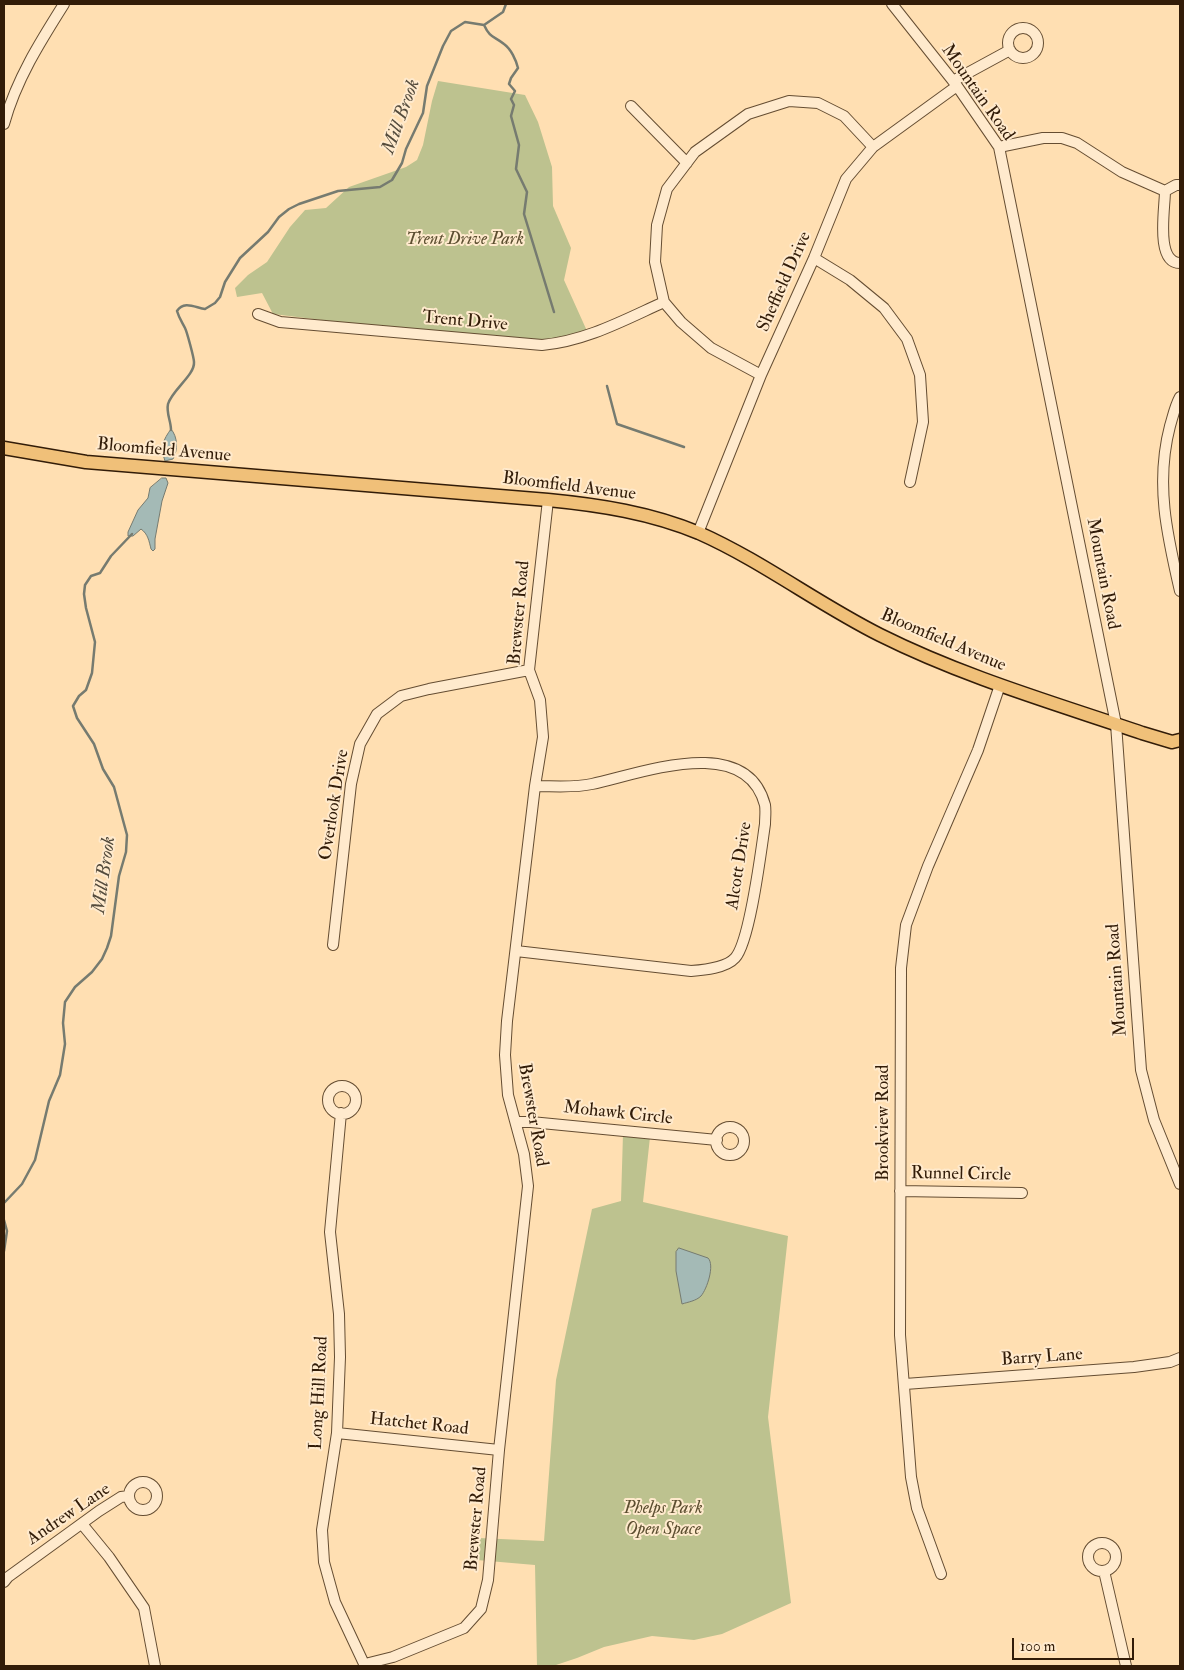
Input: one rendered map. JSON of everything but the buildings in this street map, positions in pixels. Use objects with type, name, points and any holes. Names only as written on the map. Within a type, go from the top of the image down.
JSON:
[{"type":"main road","name":"Bloomfield Avenue","points":[[4,448],[86,462],[548,500],[588,504],[637,513],[698,533],[743,556],[840,614],[947,665],[1000,685],[1178,744]]},
{"type":"street","points":[[4,124],[10,104],[28,63],[64,4]]},
{"type":"street","name":"Mountain Road","points":[[892,4],[955,84],[999,148],[1116,724],[1141,1070],[1154,1120],[1180,1184]]},
{"type":"street","name":"Sheffield Drive","points":[[698,533],[761,375],[814,258],[846,179],[873,147],[955,84],[1010,50]]},
{"type":"street","points":[[761,375],[711,348],[681,322],[664,302],[655,262],[657,225],[667,189],[695,152],[748,114],[789,101],[818,103],[844,116],[873,147]]},
{"type":"street","points":[[632,106],[687,163]]},
{"type":"street","points":[[999,148],[1043,138],[1062,138],[1077,143],[1122,172],[1165,191]]},
{"type":"street","points":[[1165,191],[1180,185]]},
{"type":"street","points":[[1165,191],[1163,246],[1168,258],[1176,263],[1180,263]]},
{"type":"street","points":[[814,258],[850,280],[884,308],[907,339],[920,375],[923,422],[910,482]]},
{"type":"street","name":"Trent Drive","points":[[258,314],[280,322],[542,345],[560,343],[587,336],[664,302]]},
{"type":"street","points":[[1180,397],[1176,404],[1164,448],[1162,494],[1171,552],[1180,591]]},
{"type":"street","name":"Brewster Road","points":[[365,1665],[393,1657],[464,1628],[481,1609],[488,1580],[499,1450],[528,1186],[524,1154],[508,1095],[505,1055],[507,1021],[535,786],[543,736],[540,700],[529,670],[548,500]]},
{"type":"street","name":"Overlook Drive","points":[[333,945],[351,784],[360,744],[377,714],[401,696],[529,670]]},
{"type":"street","name":"Brookview Road","points":[[942,1574],[917,1508],[911,1477],[900,1335],[901,968],[906,925],[922,882],[978,750],[1000,685]]},
{"type":"street","name":"Alcott Drive","points":[[516,951],[691,972],[714,968],[734,959],[745,940],[765,824],[765,806],[758,790],[745,774],[723,766],[694,762],[651,768],[592,784],[535,786]]},
{"type":"street","name":"Long Hill Road","points":[[341,1114],[330,1232],[340,1357],[337,1432],[322,1530],[324,1562],[335,1602],[365,1665]]},
{"type":"street","name":"Mohawk Circle","points":[[516,1122],[717,1140]]},
{"type":"street","name":"Runnel Circle","points":[[900,1190],[1022,1193]]},
{"type":"street","name":"Barry Lane","points":[[905,1384],[1134,1367],[1170,1362],[1180,1358]]},
{"type":"street","name":"Hatchet Road","points":[[337,1432],[499,1450]]},
{"type":"street","name":"Andrew Lane","points":[[4,1582],[8,1577],[121,1497],[129,1496]]},
{"type":"street","points":[[82,1524],[109,1557],[144,1608],[155,1666]]},
{"type":"street","points":[[1104,1571],[1126,1666]]},
{"type":"green space","name":"Trent Drive Park","points":[[438,81],[525,95],[538,122],[552,167],[553,206],[571,248],[564,280],[587,331],[546,341],[338,322],[273,314],[262,293],[237,297],[235,288],[248,275],[267,262],[290,227],[305,210],[326,208],[349,187],[406,167],[417,160],[423,145]]},
{"type":"green space","name":"Phelps Park Open Space","points":[[623,1134],[650,1137],[643,1202],[788,1236],[768,1417],[791,1603],[722,1634],[694,1640],[652,1636],[604,1647],[553,1666],[537,1666],[535,1565],[477,1560],[479,1538],[544,1541],[556,1380],[592,1209],[621,1201]]},
{"type":"water","points":[[171,429],[177,444],[176,452],[173,459],[165,461],[163,444]]},
{"type":"water","points":[[162,478],[166,478],[168,483],[162,501],[155,549],[153,551],[147,535],[141,529],[133,536],[128,536],[128,532],[138,510],[148,498],[150,488]]},
{"type":"water","points":[[679,1248],[708,1258],[711,1266],[708,1283],[701,1296],[682,1304],[676,1271],[676,1252]]},
{"type":"waterway","name":"Mill Brook","points":[[171,430],[168,404],[174,393],[191,372],[194,362],[186,330],[177,311],[187,305],[205,309],[215,303],[240,258],[289,209],[338,191],[380,187],[392,180],[402,163],[406,149],[423,113],[427,86],[451,31],[465,22],[484,25],[503,12],[506,4]]},
{"type":"waterway","points":[[484,25],[490,35],[509,49],[515,58],[518,68],[509,84],[515,91],[511,99],[514,105],[511,116],[519,145],[516,169],[527,192],[524,214],[554,312]]},
{"type":"waterway","points":[[607,386],[617,424],[684,447]]},
{"type":"waterway","name":"Mill Brook","points":[[4,1203],[22,1184],[35,1160],[49,1101],[60,1075],[65,1044],[63,1023],[65,1002],[75,987],[92,972],[102,959],[111,936],[119,876],[126,852],[127,835],[114,787],[103,769],[94,744],[77,718],[73,706],[79,696],[86,690],[92,673],[95,642],[86,608],[85,585],[91,576],[100,573],[111,556],[132,534]]},
{"type":"waterway","name":"Mill Brook","points":[[4,1220],[7,1231],[4,1251]]}]
